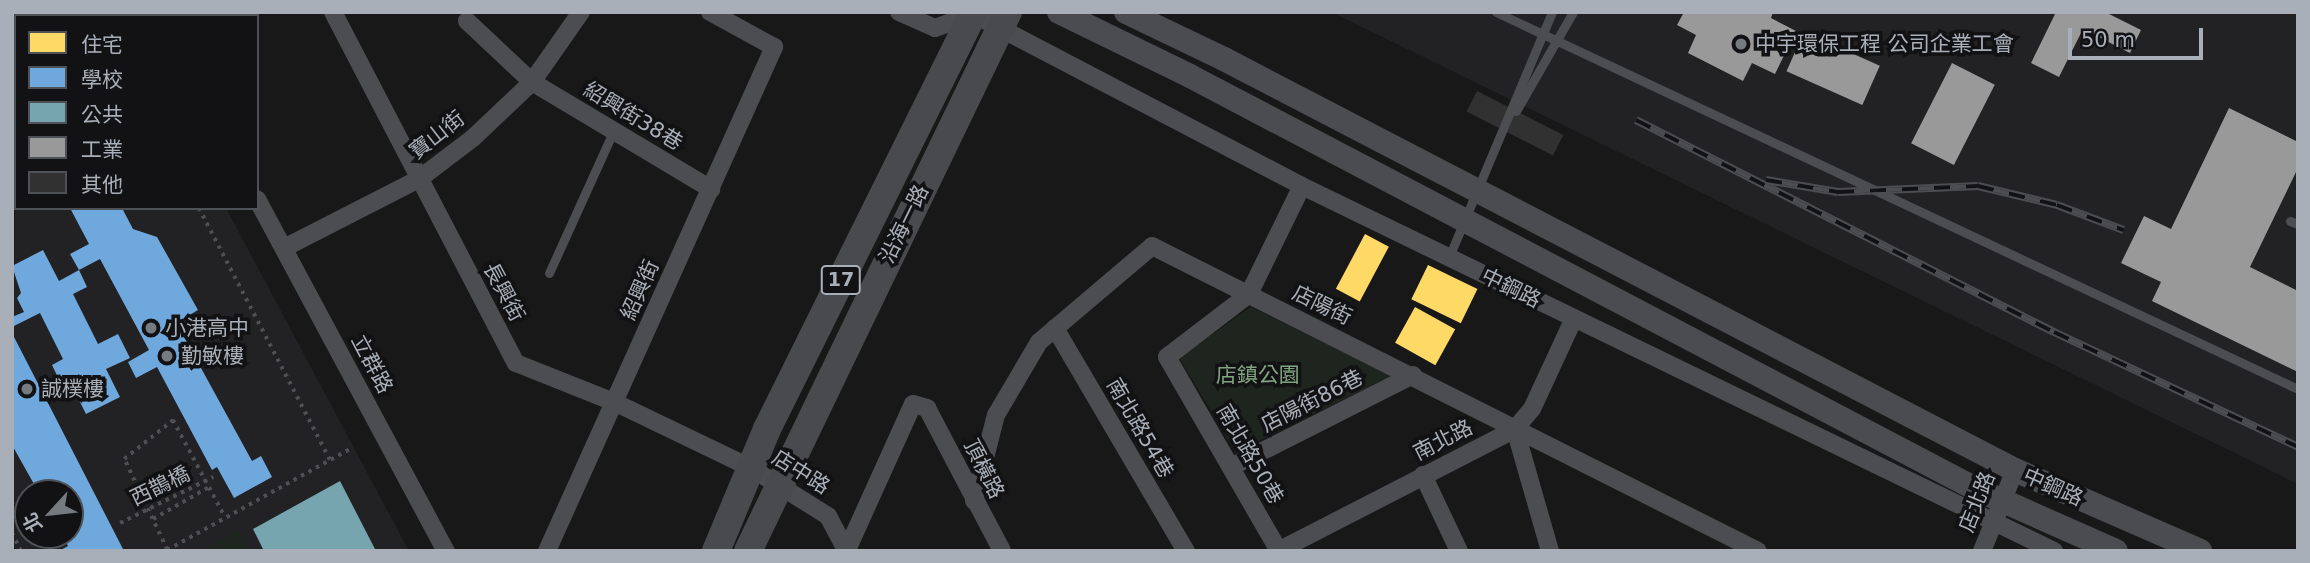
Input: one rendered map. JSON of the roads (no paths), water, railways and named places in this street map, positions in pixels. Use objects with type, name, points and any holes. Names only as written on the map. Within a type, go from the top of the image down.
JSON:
[{"type":"main road","name":"沿海一路","points":[[716,551],[751,468],[974,13]]},
{"type":"main road","name":"沿海一路","points":[[748,551],[1004,20]]},
{"type":"street","name":"寶山街","points":[[284,248],[419,178],[473,138],[531,82],[581,12]]},
{"type":"street","name":"紹興街","points":[[547,551],[774,47],[710,12]]},
{"type":"street","points":[[899,12],[935,28],[974,13]]},
{"type":"street","name":"中鋼路","points":[[1059,12],[1465,220],[1997,511],[2054,551]]},
{"type":"street","name":"中鋼路","points":[[1126,12],[1477,190],[2015,470],[2200,551]]},
{"type":"street","name":"中鋼路","points":[[974,13],[1004,20],[1302,186],[1574,318],[1997,511],[2116,551]]},
{"type":"street","name":"長興街","points":[[337,14],[516,363],[614,402],[751,468]]},
{"type":"street","name":"紹興街38巷","points":[[467,21],[531,82],[711,189]]},
{"type":"street","name":"南北路50巷","points":[[1279,551],[1167,357],[1249,294],[1302,186]]},
{"type":"street","name":"立群路","points":[[259,203],[446,551]]},
{"type":"street","name":"店陽街","points":[[974,501],[996,415],[1039,342],[1152,246],[1413,375],[1758,551]]},
{"type":"street","name":"南北路","points":[[1279,551],[1515,429],[1532,409],[1574,318]]},
{"type":"street","name":"南北路54巷","points":[[1055,328],[1186,551]]},
{"type":"street","name":"店陽街86巷","points":[[1231,467],[1413,375]]},
{"type":"street","name":"頂橫路","points":[[847,551],[913,404],[927,408],[1002,551]]},
{"type":"street","points":[[1515,429],[1550,551]]},
{"type":"street","name":"店中路","points":[[751,468],[828,516],[847,551]]},
{"type":"street","name":"店北路","points":[[1982,551],[2015,470]]},
{"type":"street","points":[[1423,475],[1459,551]]},
{"type":"lane","points":[[1496,12],[2298,388]]},
{"type":"lane","points":[[1449,257],[1508,124],[1541,33],[1552,12]]},
{"type":"lane","points":[[1508,124],[1573,12]]},
{"type":"lane","points":[[550,273],[613,132]]},
{"type":"railway","points":[[1636,120],[2054,332],[2298,447]]},
{"type":"railway","points":[[1766,180],[1838,192],[1978,186],[2057,205],[2123,230]]},
{"type":"place","name":"中宇環保工程 公司企業工會","points":[[1741,44]]},
{"type":"place","name":"小港高中","points":[[151,328]]},
{"type":"place","name":"勤敏樓","points":[[167,356]]},
{"type":"place","name":"誠樸樓","points":[[27,389]]},
{"type":"park label","name":"店鎮公園","points":[[1258,375]]}]
